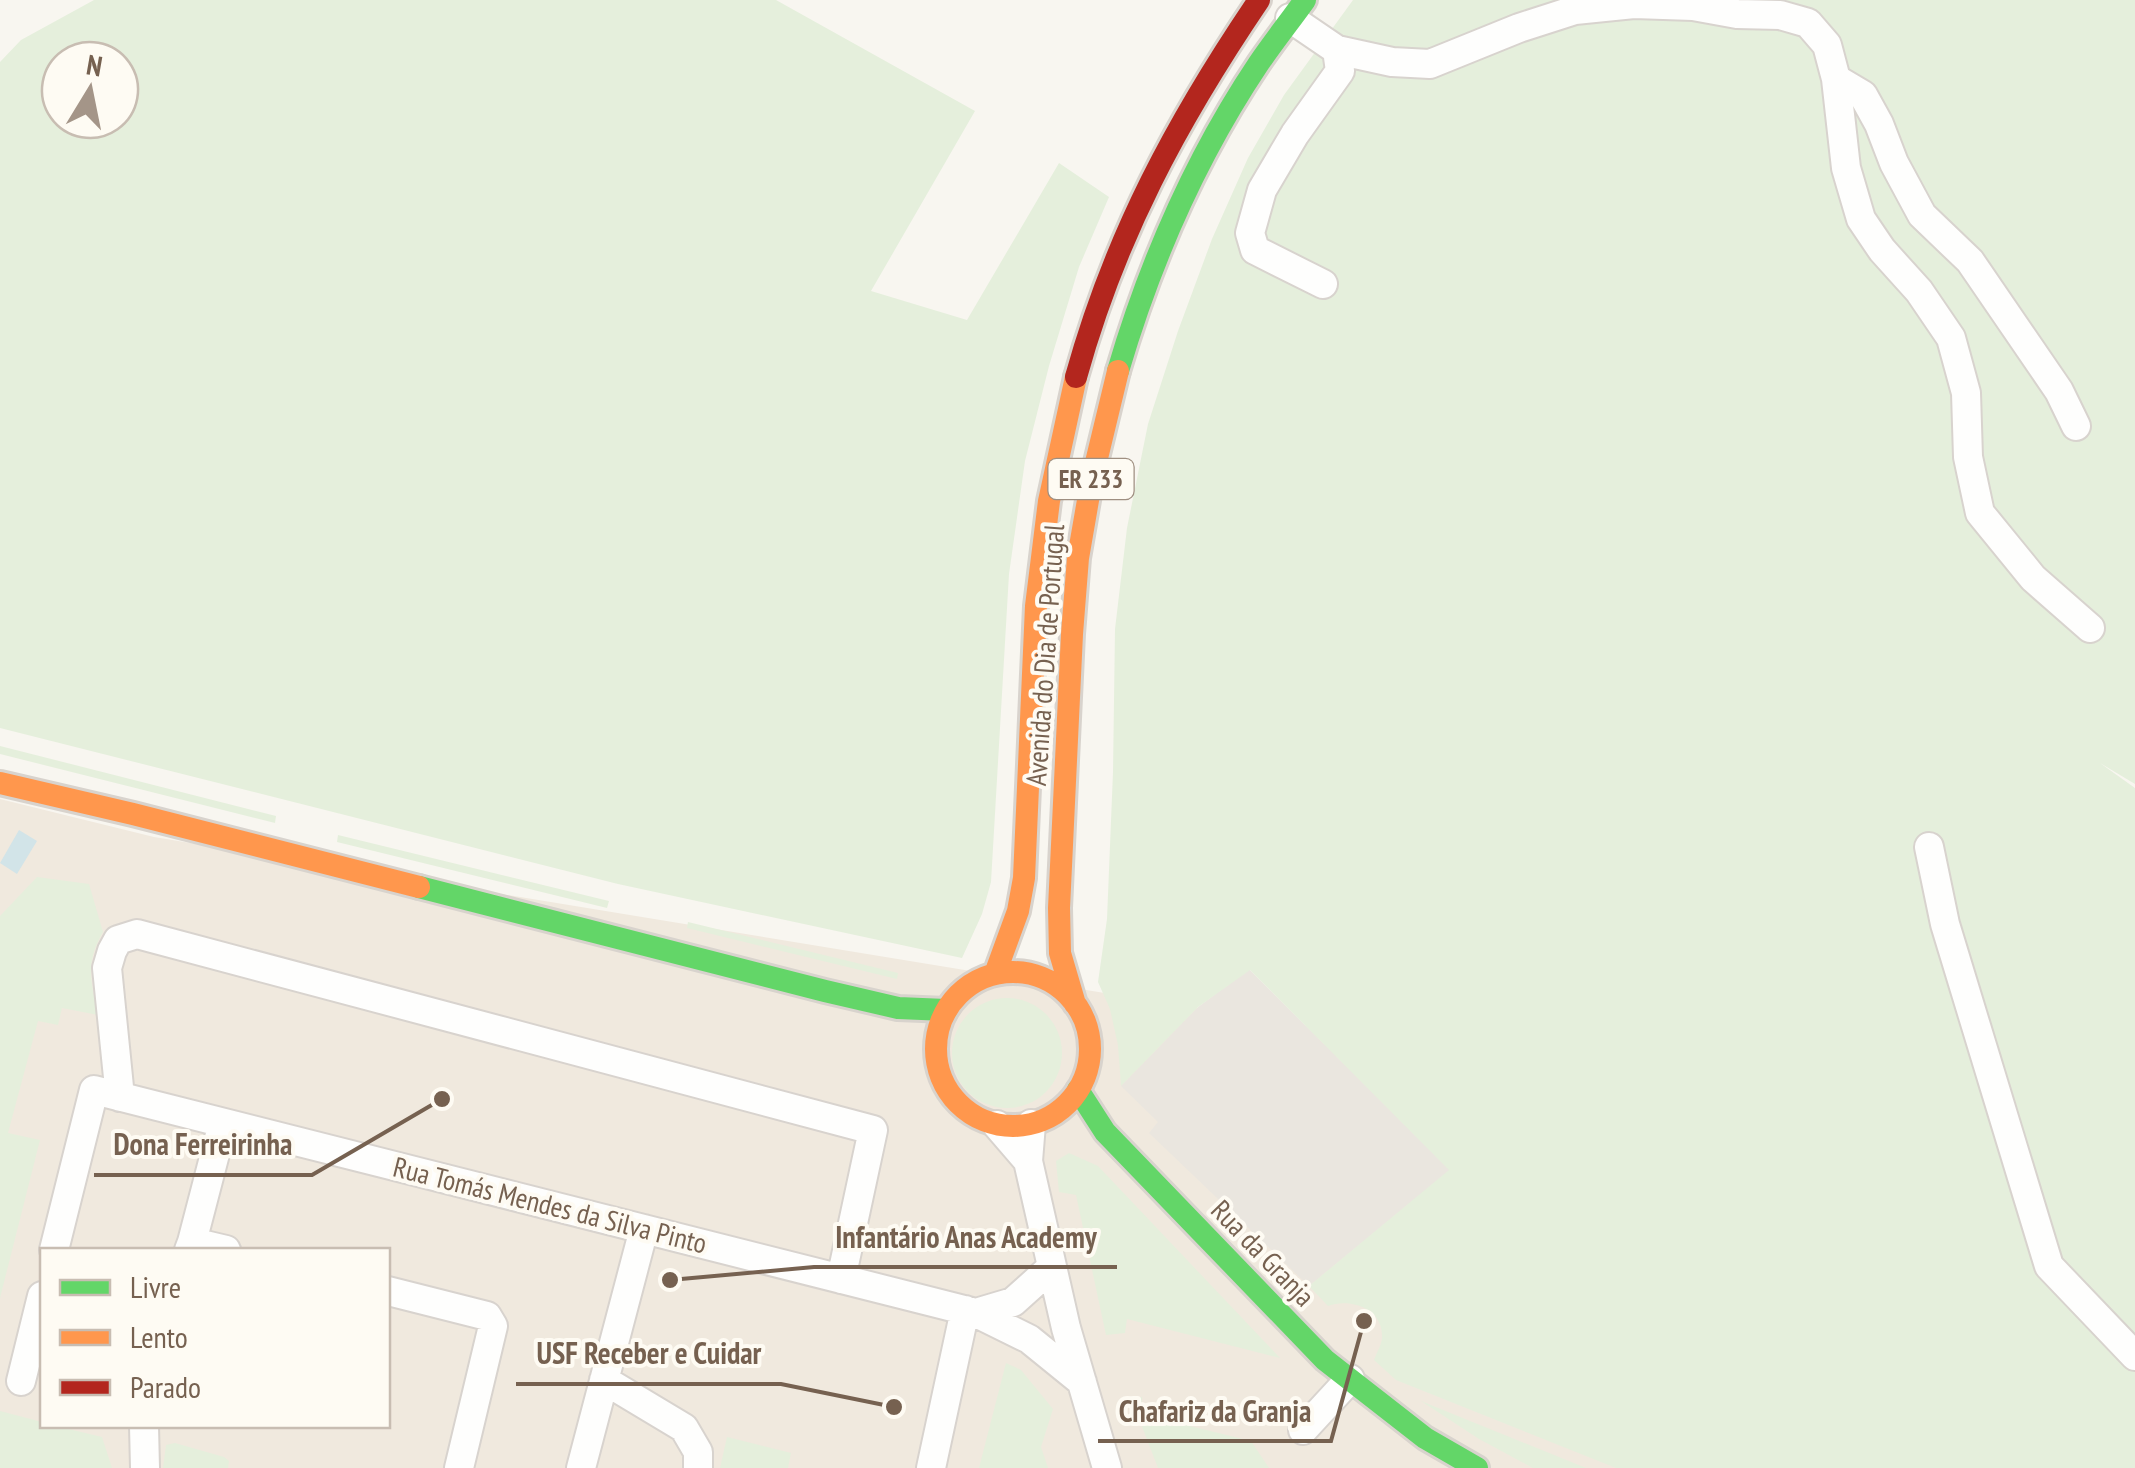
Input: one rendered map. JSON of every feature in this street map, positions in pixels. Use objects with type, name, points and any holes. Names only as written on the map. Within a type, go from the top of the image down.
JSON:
[{"type":"main road","name":"Avenida do Dia de Portugal","points":[[995,974],[1020,902],[1026,861],[1041,550],[1072,391],[1102,294],[1141,199],[1185,113],[1259,0]]},
{"type":"main road","name":"Avenida do Dia de Portugal","points":[[1075,1004],[1060,953],[1059,908],[1073,613],[1092,472],[1127,339],[1175,215],[1220,128],[1298,9]]},
{"type":"main road","points":[[0,783],[898,1008],[946,1010]]},
{"type":"main road","points":[[1017,973],[1039,977],[1059,988],[1075,1004],[1086,1024],[1090,1047],[1087,1069],[1078,1090],[1044,1118],[1014,1126],[997,1125],[956,1102],[943,1082],[936,1059],[937,1036],[946,1010],[968,988],[995,974],[1017,973]]},
{"type":"main road","points":[[898,1008],[937,1036]]},
{"type":"main road","name":"Rua da Granja","points":[[1078,1090],[1106,1132],[1325,1360],[1425,1438],[1477,1468]]},
{"type":"main road","points":[[1044,1118],[1106,1132]]},
{"type":"street","points":[[1298,9],[1337,50],[1392,62],[1430,64],[1576,10],[1634,4],[1694,6],[1737,14],[1780,14],[1808,23],[1827,44],[1836,79],[1846,168],[1862,219],[1951,338],[1966,394],[1968,457],[1980,513],[2033,578],[2090,628]]},
{"type":"street","points":[[1324,284],[1255,250],[1250,233],[1262,190],[1340,71],[1337,50]]},
{"type":"street","points":[[1836,79],[1863,96],[1922,215],[1970,261],[2059,390],[2076,426]]},
{"type":"street","points":[[1929,847],[1946,924],[2049,1266],[2135,1356]]},
{"type":"street","points":[[55,1248],[107,1094],[107,968],[118,940],[136,934],[873,1130],[841,1278]]},
{"type":"street","name":"Rua Tomás Mendes da Silva Pinto","points":[[107,1094],[971,1312],[1029,1339],[1082,1382]]},
{"type":"street","points":[[1028,1161],[1044,1118]]},
{"type":"street","points":[[190,1246],[223,1123]]},
{"type":"street","points":[[997,1125],[1028,1161],[1052,1267],[1107,1468]]},
{"type":"street","points":[[582,1468],[644,1229]]},
{"type":"street","points":[[932,1468],[971,1312],[1013,1302],[1052,1267]]},
{"type":"street","points":[[390,1292],[487,1316],[493,1326],[459,1468]]},
{"type":"street","points":[[21,1381],[40,1304]]},
{"type":"street","points":[[1303,1430],[1350,1379]]},
{"type":"street","points":[[604,1380],[684,1428],[698,1452],[698,1468]]},
{"type":"street","points":[[144,1428],[146,1468]]},
{"type":"shaded area","points":[[0,799],[154,837],[1617,1077],[2135,1468],[0,1468]]},
{"type":"shaded area","points":[[19,830],[37,841],[17,874],[0,863]]},
{"type":"shaded area","points":[[1249,969],[1450,1170],[1309,1286],[1149,1133],[1158,1122],[1121,1086],[1198,1007]]},
{"type":"green space","points":[[94,0],[776,0],[975,111],[871,291],[967,320],[1059,163],[1109,197],[1079,267],[1025,461],[1009,574],[991,882],[962,958],[618,884],[0,728],[0,62],[21,40]]},
{"type":"green space","points":[[1353,0],[2135,0],[2135,784],[2100,763],[2135,788],[2135,1468],[1616,1468],[1396,1380],[1374,1360],[1382,1337],[1381,1327],[1371,1312],[1346,1303],[1328,1306],[1309,1286],[1449,1170],[1250,970],[1198,1007],[1121,1086],[1118,1045],[1110,1009],[1098,982],[1107,919],[1115,629],[1127,528],[1148,424],[1212,239],[1248,158],[1284,95]]},
{"type":"green space","points":[[0,746],[276,816],[275,823],[0,754]]},
{"type":"green space","points":[[338,835],[609,901],[607,908],[337,842]]},
{"type":"green space","points":[[37,877],[89,884],[103,932],[92,963],[98,1015],[62,1008],[58,1025],[38,1021],[8,1133],[40,1140],[0,1298],[0,916]]},
{"type":"green space","points":[[688,922],[898,973],[897,979],[687,928]]},
{"type":"green space","points":[[1007,998],[1028,1002],[1046,1014],[1058,1032],[1062,1053],[1058,1074],[1046,1092],[1028,1104],[1007,1108],[986,1104],[968,1092],[956,1074],[952,1053],[956,1032],[968,1014],[986,1002]]},
{"type":"green space","points":[[1069,1153],[1098,1166],[1280,1358],[1127,1319],[1125,1333],[1106,1335],[1076,1195],[1059,1192],[1056,1161]]},
{"type":"green space","points":[[1006,1363],[1021,1370],[1053,1409],[1041,1447],[1048,1468],[979,1468]]},
{"type":"green space","points":[[1142,1397],[1141,1414],[1251,1441],[1269,1468],[1158,1468],[1131,1398]]},
{"type":"green space","points":[[1421,1401],[1586,1468],[1533,1468]]},
{"type":"green space","points":[[0,1411],[40,1421],[40,1428],[64,1428],[102,1437],[112,1468],[0,1468]]},
{"type":"green space","points":[[727,1437],[791,1453],[788,1468],[720,1468]]},
{"type":"green space","points":[[175,1443],[224,1457],[229,1461],[228,1468],[163,1468],[166,1445]]},
{"type":"traffic: fast","points":[[1118,371],[1160,250],[1195,173],[1236,99],[1305,0]]},
{"type":"traffic: fast","points":[[419,887],[825,991],[898,1008],[946,1010]]},
{"type":"traffic: fast","points":[[1078,1090],[1105,1132],[1325,1360],[1425,1438],[1477,1468]]},
{"type":"traffic: slow","points":[[1075,1004],[1060,953],[1059,908],[1072,634],[1078,558],[1091,483],[1118,371]]},
{"type":"traffic: slow","points":[[995,974],[1018,911],[1024,878],[1036,606],[1049,501],[1076,377]]},
{"type":"traffic: slow","points":[[0,783],[419,887]]},
{"type":"traffic: slow","points":[[1013,972],[1042,978],[1067,995],[1084,1020],[1090,1049],[1084,1078],[1067,1103],[1042,1120],[1013,1126],[984,1120],[959,1103],[942,1078],[936,1049],[942,1020],[959,995],[984,978],[1013,972]]},
{"type":"traffic: jam","points":[[1076,377],[1110,276],[1151,181],[1201,90],[1259,0]]},
{"type":"place","name":"Dona Ferreirinha","points":[[442,1099]]},
{"type":"place","name":"Infantário Anas Academy","points":[[670,1280]]},
{"type":"place","name":"Chafariz da Granja","points":[[1364,1321]]},
{"type":"place","name":"USF Receber e Cuidar","points":[[894,1407]]}]
